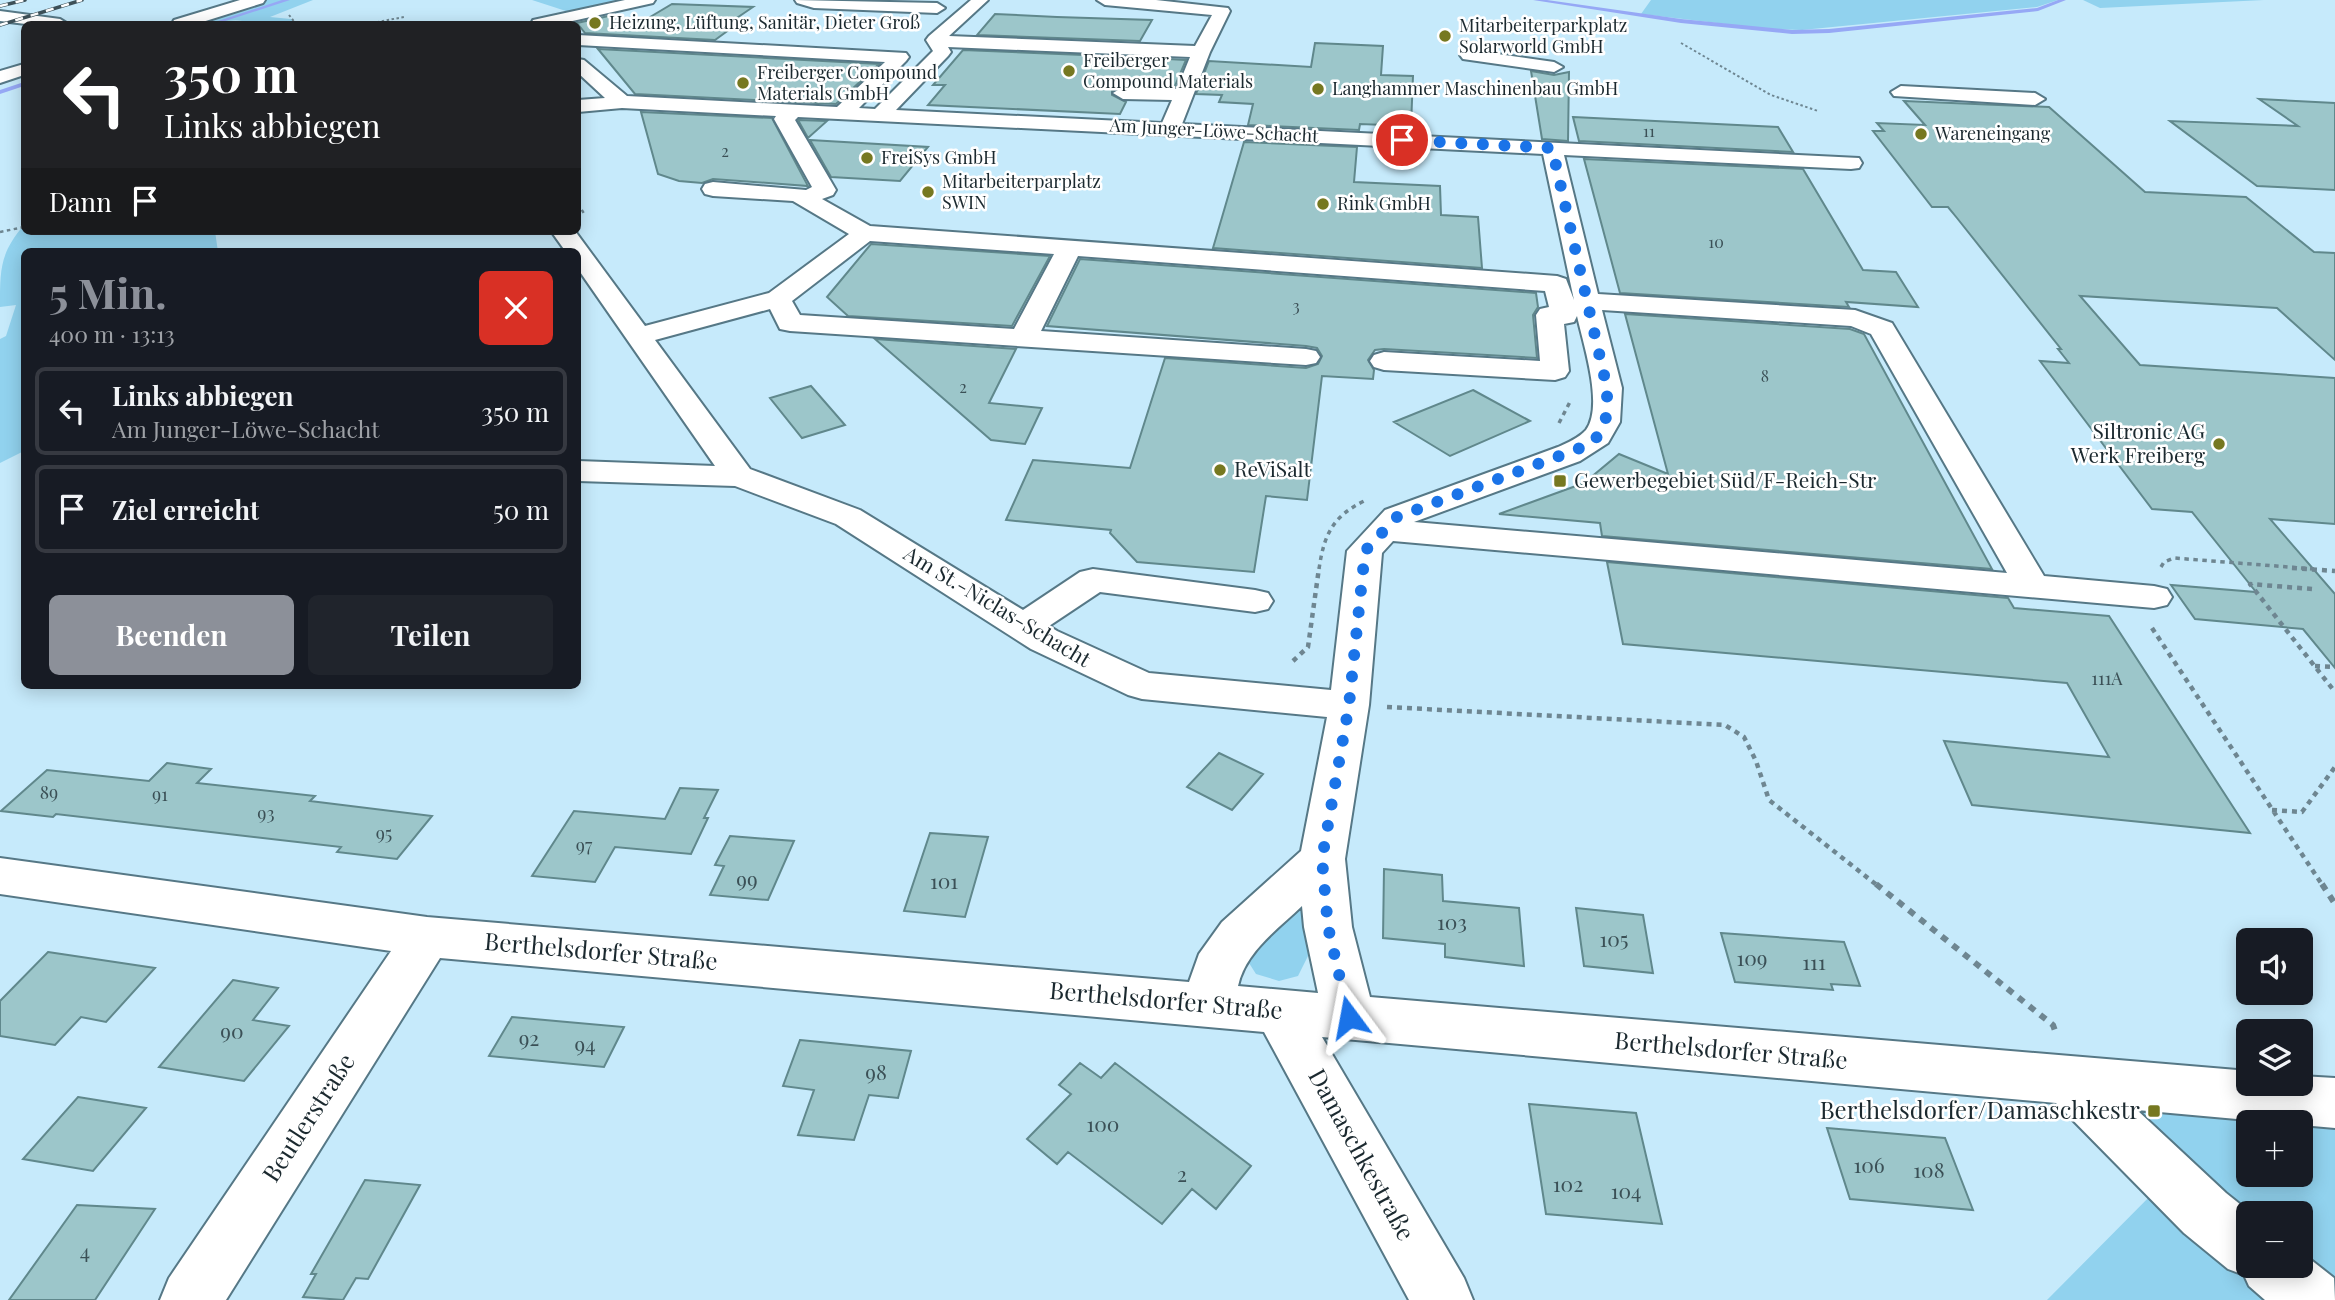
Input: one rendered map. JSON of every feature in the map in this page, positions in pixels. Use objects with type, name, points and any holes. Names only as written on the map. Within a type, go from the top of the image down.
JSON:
[{"type":"street","points":[[190,21],[257,0]]},
{"type":"street","points":[[842,113],[900,57],[936,43],[980,0]]},
{"type":"street","points":[[1105,0],[1220,9],[1222,15],[1201,52],[1170,129]]},
{"type":"street","points":[[793,19],[809,1],[937,8]]},
{"type":"street","points":[[555,21],[647,4]]},
{"type":"street","points":[[0,16],[38,21]]},
{"type":"street","points":[[754,48],[776,32]]},
{"type":"street","points":[[581,40],[900,57]]},
{"type":"street","points":[[936,43],[1201,52]]},
{"type":"street","points":[[880,115],[942,52],[936,43]]},
{"type":"street","points":[[1469,55],[1554,67]]},
{"type":"street","points":[[581,67],[622,102]]},
{"type":"street","points":[[0,77],[21,70]]},
{"type":"street","points":[[1901,92],[2035,99]]},
{"type":"street","points":[[1124,93],[1185,95]]},
{"type":"street","name":"Am Junger-Löwe-Schacht","points":[[581,106],[622,102],[1851,163]]},
{"type":"street","points":[[794,110],[784,119],[825,190],[804,199]]},
{"type":"street","points":[[1349,1017],[1328,927],[1322,859],[1349,705],[1365,551],[1397,517],[1591,444],[1604,429],[1608,408],[1604,374],[1552,148]]},
{"type":"street","points":[[713,189],[798,195],[865,233],[1070,248],[1145,249],[1557,284],[1564,316],[1549,315],[1555,370]]},
{"type":"street","points":[[638,336],[778,299],[865,233]]},
{"type":"street","points":[[1023,339],[1070,248]]},
{"type":"street","points":[[581,256],[739,476]]},
{"type":"street","points":[[778,299],[790,323],[1306,357]]},
{"type":"street","points":[[1587,301],[1855,318],[1882,328],[2032,586]]},
{"type":"street","points":[[1384,361],[1604,374]]},
{"type":"street","name":"Am St.-Niclas-Schacht","points":[[581,471],[739,476],[848,517],[1023,627],[1084,661],[1142,686],[1349,705]]},
{"type":"street","points":[[1384,530],[2154,597]]},
{"type":"street","points":[[1023,627],[1093,580],[1255,601]]},
{"type":"street","points":[[1209,1006],[1217,968],[1239,936],[1322,859]]},
{"type":"street","name":"Berthelsdorfer Straße","points":[[0,876],[427,937],[2335,1103]]},
{"type":"street","name":"Beutlerstraße","points":[[191,1300],[427,937]]},
{"type":"street","name":"Damaschkestraße","points":[[1279,1010],[1442,1300]]},
{"type":"street","points":[[2068,1079],[2205,1213],[2236,1238]]},
{"type":"street","points":[[2286,1278],[2312,1300]]},
{"type":"path","points":[[289,15],[294,21]]},
{"type":"path","points":[[383,21],[404,17]]},
{"type":"path","points":[[1681,43],[1771,95],[1818,111]]},
{"type":"path","points":[[0,232],[21,228]]},
{"type":"path","points":[[2335,571],[2174,558],[2164,562],[2154,597],[2152,630],[2335,904]]},
{"type":"path","points":[[2312,589],[2250,584],[2335,692]]},
{"type":"path","points":[[2314,666],[2334,667]]},
{"type":"path","points":[[1349,705],[1725,725],[1744,737],[1756,761],[1769,800],[2053,1025],[2068,1079]]},
{"type":"path","points":[[2272,810],[2302,812],[2335,767]]},
{"type":"shaded area","points":[[257,0],[313,0],[270,17],[293,21],[190,21]]},
{"type":"shaded area","points":[[532,0],[621,0],[569,12]]},
{"type":"shaded area","points":[[1651,0],[2058,0],[2037,7],[1802,30],[1768,29],[1641,14]]},
{"type":"shaded area","points":[[2083,0],[2264,0],[2100,8]]},
{"type":"shaded area","points":[[21,229],[21,235],[216,235],[217,248],[21,248],[21,452],[0,463],[0,339],[6,336],[16,305],[0,307],[1,272],[6,253]]},
{"type":"shaded area","points":[[1314,881],[1309,954],[1298,976],[1279,981],[1256,974],[1249,963],[1274,923]]},
{"type":"shaded area","points":[[2068,1079],[2256,1110],[2236,1110],[2236,1187],[2313,1187],[2313,1119],[2335,1123],[2335,1300],[2047,1300],[2162,1184]]},
{"type":"building","points":[[672,4],[753,7],[728,24],[737,24],[715,40],[585,33],[581,28],[581,22],[613,15],[640,23]]},
{"type":"building","points":[[995,14],[1152,20],[1140,41],[977,35]]},
{"type":"building","name":"Langhammer Maschinenbau GmbH","points":[[1315,43],[1383,46],[1381,75],[1413,76],[1411,126],[1360,124],[1359,130],[1248,125],[1253,104],[1219,102],[1222,95],[1196,94],[1209,61],[1311,67]]},
{"type":"building","name":"Freiberger Compound Materials GmbH","points":[[598,49],[879,64],[836,104],[635,94]]},
{"type":"building","name":"Freiberger Compound Materials","points":[[963,50],[1186,60],[1175,86],[1123,84],[1112,91],[1112,95],[1126,102],[1120,114],[928,105],[945,85],[933,85]]},
{"type":"building","points":[[1531,71],[1554,75],[1569,72],[1568,141],[1542,139]]},
{"type":"building","points":[[2259,99],[2335,103],[2335,190],[2257,186],[2170,121],[2298,126]]},
{"type":"building","points":[[1904,101],[2049,107],[2145,192],[2246,197],[2314,252],[2335,253],[2335,360],[2277,308],[2080,296],[2140,365],[2335,378],[2335,524],[2270,519],[2335,594],[2335,668],[2303,629],[2195,619],[2171,585],[2256,592],[2192,512],[2152,509],[2040,361],[2069,363],[2058,349],[2061,349],[1948,207],[1932,207],[1873,131],[1884,131],[1877,123],[1925,125]]},
{"type":"building","name":"Freiberger Compound Materials GmbH","points":[[641,112],[772,118],[808,186],[713,179],[702,183],[679,181],[658,174]]},
{"type":"building","points":[[1573,117],[1778,127],[1793,152],[1579,141]]},
{"type":"building","points":[[799,120],[827,121],[808,138]]},
{"type":"building","points":[[810,140],[928,147],[900,181],[831,177]]},
{"type":"building","points":[[1244,142],[1357,147],[1354,182],[1440,186],[1441,215],[1478,217],[1482,268],[1213,248]]},
{"type":"building","points":[[1584,159],[1803,169],[1863,270],[1896,272],[1918,307],[1846,302],[1849,307],[1620,293]]},
{"type":"building","points":[[871,244],[1050,256],[1012,326],[848,316],[827,297]]},
{"type":"building","points":[[1080,259],[1536,293],[1538,307],[1533,315],[1537,358],[1384,349],[1375,350],[1368,360],[1374,370],[1373,379],[1322,376],[1307,500],[1266,496],[1254,572],[1137,562],[1110,533],[1111,530],[1006,520],[1033,460],[1130,468],[1165,358],[1306,368],[1318,364],[1322,356],[1317,348],[1306,346],[1047,326]]},
{"type":"building","points":[[1625,314],[1850,329],[1864,334],[1992,569],[1602,536],[1600,523],[1499,514],[1584,483],[1619,454],[1668,474]]},
{"type":"building","points":[[875,339],[1016,349],[989,403],[1042,408],[1025,444],[991,440]]},
{"type":"building","points":[[811,386],[845,425],[802,438],[770,398]]},
{"type":"building","points":[[1473,390],[1530,421],[1450,456],[1394,422]]},
{"type":"building","points":[[1607,562],[2008,598],[2014,608],[2109,616],[2250,833],[1972,805],[1944,741],[2109,757],[2067,683],[1623,644]]},
{"type":"building","points":[[1219,753],[1263,774],[1232,810],[1187,787]]},
{"type":"building","points":[[167,763],[211,769],[197,783],[315,796],[310,801],[432,816],[397,859],[337,852],[341,847],[56,814],[53,817],[1,811],[47,770],[149,781]]},
{"type":"building","points":[[680,788],[718,790],[691,854],[615,847],[595,882],[532,876],[574,811],[665,819]]},
{"type":"building","points":[[930,833],[988,837],[965,917],[904,911]]},
{"type":"building","points":[[730,836],[794,841],[768,900],[710,895],[724,866],[715,865]]},
{"type":"building","points":[[1384,869],[1442,875],[1443,901],[1519,908],[1524,966],[1445,957],[1445,944],[1383,938]]},
{"type":"building","points":[[1576,908],[1643,915],[1653,973],[1584,966]]},
{"type":"building","points":[[1721,933],[1844,942],[1860,986],[1831,984],[1833,990],[1735,982]]},
{"type":"building","points":[[48,952],[155,968],[106,1022],[81,1017],[55,1045],[0,1036],[0,1001]]},
{"type":"building","points":[[233,980],[278,988],[253,1020],[289,1026],[244,1081],[159,1067]]},
{"type":"building","points":[[512,1017],[624,1027],[604,1067],[489,1056]]},
{"type":"building","points":[[800,1040],[911,1051],[898,1098],[869,1095],[854,1140],[798,1135],[814,1090],[783,1086]]},
{"type":"building","points":[[1080,1063],[1101,1078],[1115,1063],[1251,1166],[1216,1209],[1192,1189],[1162,1224],[1068,1152],[1057,1164],[1027,1139],[1071,1094],[1059,1085]]},
{"type":"building","points":[[78,1097],[146,1108],[93,1171],[23,1159]]},
{"type":"building","points":[[1529,1104],[1636,1113],[1662,1224],[1546,1214]]},
{"type":"building","points":[[1827,1128],[1945,1138],[1973,1210],[1850,1199]]},
{"type":"building","points":[[365,1180],[420,1185],[368,1279],[356,1278],[343,1300],[303,1297],[316,1274],[311,1274]]},
{"type":"building","points":[[77,1205],[155,1209],[95,1300],[9,1300]]},
{"type":"waterway","points":[[221,21],[287,0]]},
{"type":"waterway","points":[[1536,0],[1681,21],[1792,32],[1829,31],[2038,9],[2063,0]]},
{"type":"waterway","points":[[0,92],[21,85]]},
{"type":"railway","points":[[0,6],[25,0]]},
{"type":"railway","points":[[0,25],[82,0]]},
{"type":"place","name":"Heizung, Lüftung, Sanitär, Dieter Groß","points":[[595,23]]},
{"type":"place","name":"Mitarbeiterparkplatz Solarworld GmbH","points":[[1445,36]]},
{"type":"place","name":"Freiberger Compound Materials","points":[[1069,71]]},
{"type":"place","name":"Freiberger Compound Materials GmbH","points":[[743,83]]},
{"type":"place","name":"Langhammer Maschinenbau GmbH","points":[[1318,89]]},
{"type":"place","name":"Wareneingang","points":[[1921,134]]},
{"type":"place","name":"FreiSys GmbH","points":[[867,158]]},
{"type":"place","name":"Mitarbeiterparplatz SWIN","points":[[928,192]]},
{"type":"place","name":"Rink GmbH","points":[[1323,204]]},
{"type":"place","name":"Siltronic AG Werk Freiberg","points":[[2219,444]]},
{"type":"place","name":"ReViSalt","points":[[1220,470]]},
{"type":"place","name":"Gewerbegebiet Süd/F-Reich-Str","points":[[1560,481]]},
{"type":"place","name":"Berthelsdorfer/Damaschkestr","points":[[2154,1111]]},
{"type":"route","points":[[1349,1017],[1328,927],[1322,859],[1349,705],[1365,551],[1397,517],[1591,444],[1604,429],[1608,408],[1607,388],[1552,148],[1402,140]]}]
